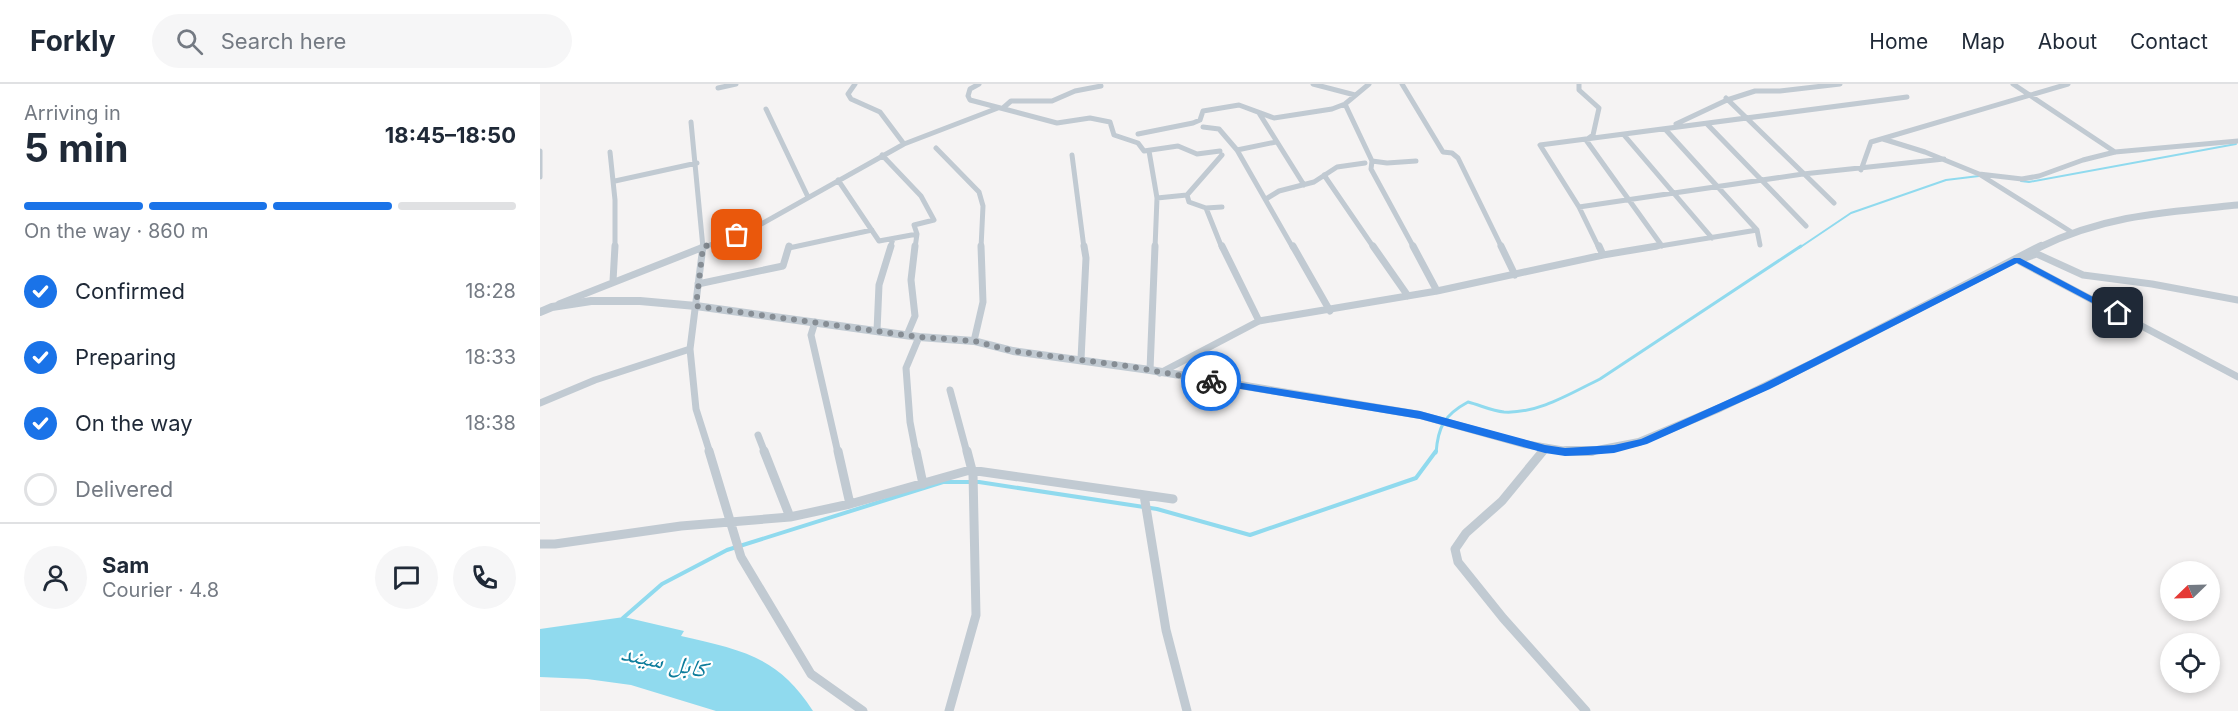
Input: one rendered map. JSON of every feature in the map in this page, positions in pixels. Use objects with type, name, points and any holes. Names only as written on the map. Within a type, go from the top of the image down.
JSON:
[{"type":"street","points":[[718,88],[736,84]]},
{"type":"street","points":[[861,84],[854,85],[848,94],[851,99],[880,112],[904,144]]},
{"type":"street","points":[[979,84],[970,89],[968,96],[970,100],[1057,123],[1090,118],[1110,122],[1112,131],[1117,137],[1138,143],[1141,149],[1149,151],[1178,146],[1197,154],[1221,153],[1187,195],[1157,198]]},
{"type":"street","points":[[1313,84],[1355,95]]},
{"type":"street","points":[[1138,134],[1193,123],[1200,120],[1203,111],[1214,107],[1239,105],[1267,116],[1281,117],[1332,109],[1345,104],[1369,84]]},
{"type":"street","points":[[1401,84],[1443,152],[1452,153],[1458,158],[1515,275]]},
{"type":"street","points":[[1579,84],[1579,90],[1599,108],[1593,135],[1586,140]]},
{"type":"street","points":[[1603,255],[1579,207],[1540,145],[1665,129],[1736,91],[1774,85],[1780,91],[1840,84]]},
{"type":"street","points":[[2013,84],[2115,152]]},
{"type":"street","points":[[1861,170],[1871,142],[2068,84]]},
{"type":"street","points":[[540,312],[613,281],[754,228],[904,144],[1001,108],[1011,101],[1061,99],[1075,91],[1101,86]]},
{"type":"street","points":[[1672,126],[1707,124],[1907,97]]},
{"type":"street","points":[[1726,98],[1834,203]]},
{"type":"street","points":[[1345,104],[1371,169],[1437,291]]},
{"type":"street","points":[[766,109],[808,197]]},
{"type":"street","points":[[1259,113],[1304,185]]},
{"type":"street","points":[[691,122],[697,163],[703,247],[690,349],[696,409],[731,523],[734,540],[741,557],[811,674],[863,711]]},
{"type":"street","points":[[1707,124],[1806,226]]},
{"type":"street","points":[[1203,127],[1220,129],[1237,150],[1330,311]]},
{"type":"street","points":[[1665,129],[1757,230],[1760,245]]},
{"type":"street","points":[[1624,135],[1712,238]]},
{"type":"street","points":[[1882,139],[1944,159],[1979,174],[2073,233]]},
{"type":"street","points":[[1586,140],[1662,246]]},
{"type":"street","points":[[1979,174],[2017,179],[2039,176],[2083,160],[2115,152],[2238,141]]},
{"type":"street","points":[[1237,150],[1276,142]]},
{"type":"street","points":[[936,148],[979,192],[983,206],[981,245],[983,302],[974,341]]},
{"type":"street","points":[[540,151],[540,177]]},
{"type":"street","points":[[1149,151],[1157,198],[1150,370]]},
{"type":"street","points":[[610,152],[615,181],[613,281]]},
{"type":"street","points":[[882,155],[921,196],[934,220],[914,225],[917,234],[911,280],[915,316],[907,335]]},
{"type":"street","points":[[1072,156],[1077,206],[1086,258],[1081,359]]},
{"type":"street","points":[[1579,207],[1803,174],[1861,170],[1944,159]]},
{"type":"street","points":[[1266,199],[1279,192],[1304,185],[1341,166],[1368,162],[1416,161]]},
{"type":"street","points":[[615,181],[697,163]]},
{"type":"street","points":[[1324,175],[1407,296]]},
{"type":"street","points":[[838,180],[879,241],[917,234]]},
{"type":"street","points":[[1187,195],[1191,204],[1206,208],[1222,207]]},
{"type":"street","points":[[552,307],[591,301],[640,301],[696,306],[919,337],[974,341],[1013,351],[1081,359],[1420,415],[1545,449],[1588,452],[1644,442],[1766,387],[2086,227],[2151,213],[2238,206]]},
{"type":"street","points":[[1206,208],[1221,248],[1258,321]]},
{"type":"street","points":[[698,284],[783,266],[789,246],[872,230]]},
{"type":"street","points":[[1160,373],[1258,321],[1330,311],[1515,275],[1603,255],[1757,230]]},
{"type":"street","points":[[877,331],[879,285],[893,239]]},
{"type":"street","points":[[2018,260],[2037,254],[2083,276],[2151,284],[2238,300]]},
{"type":"street","points":[[2018,260],[2238,377]]},
{"type":"street","points":[[815,322],[811,335],[850,504]]},
{"type":"street","points":[[919,337],[906,368],[910,422],[923,484]]},
{"type":"street","points":[[540,403],[602,376],[690,349]]},
{"type":"street","points":[[949,711],[976,615],[972,476],[950,390]]},
{"type":"street","points":[[758,435],[790,517]]},
{"type":"street","points":[[1545,449],[1502,501],[1466,533],[1455,549],[1458,561],[1503,618],[1586,711]]},
{"type":"street","points":[[540,544],[555,544],[681,526],[790,517],[850,504],[923,484],[972,476],[1144,499],[1173,499]]},
{"type":"street","points":[[1144,499],[1166,630],[1187,711]]},
{"type":"water","name":"کابل سيند","points":[[624,617],[684,631],[681,636],[739,651],[756,658],[771,666],[785,678],[813,711],[716,711],[631,685],[587,679],[540,677],[540,629]]},
{"type":"waterway","points":[[2021,181],[2029,182],[2236,144]]},
{"type":"waterway","points":[[1799,248],[1851,213],[1946,180],[1979,176]]},
{"type":"waterway","points":[[1436,453],[1438,436],[1444,423],[1453,412],[1468,402],[1504,412],[1517,412],[1542,406],[1566,396],[1600,379],[1801,246]]},
{"type":"waterway","points":[[623,618],[662,584],[727,550],[943,482],[979,482],[1157,509],[1250,535],[1416,478],[1436,451]]},
{"type":"way so far","points":[[737,235],[703,247],[696,306],[919,337],[974,341],[1013,351],[1081,359],[1211,381]]},
{"type":"route","points":[[1211,381],[1420,415],[1545,449],[1588,452],[1644,442],[1766,387],[2017,260],[2118,313]]}]
